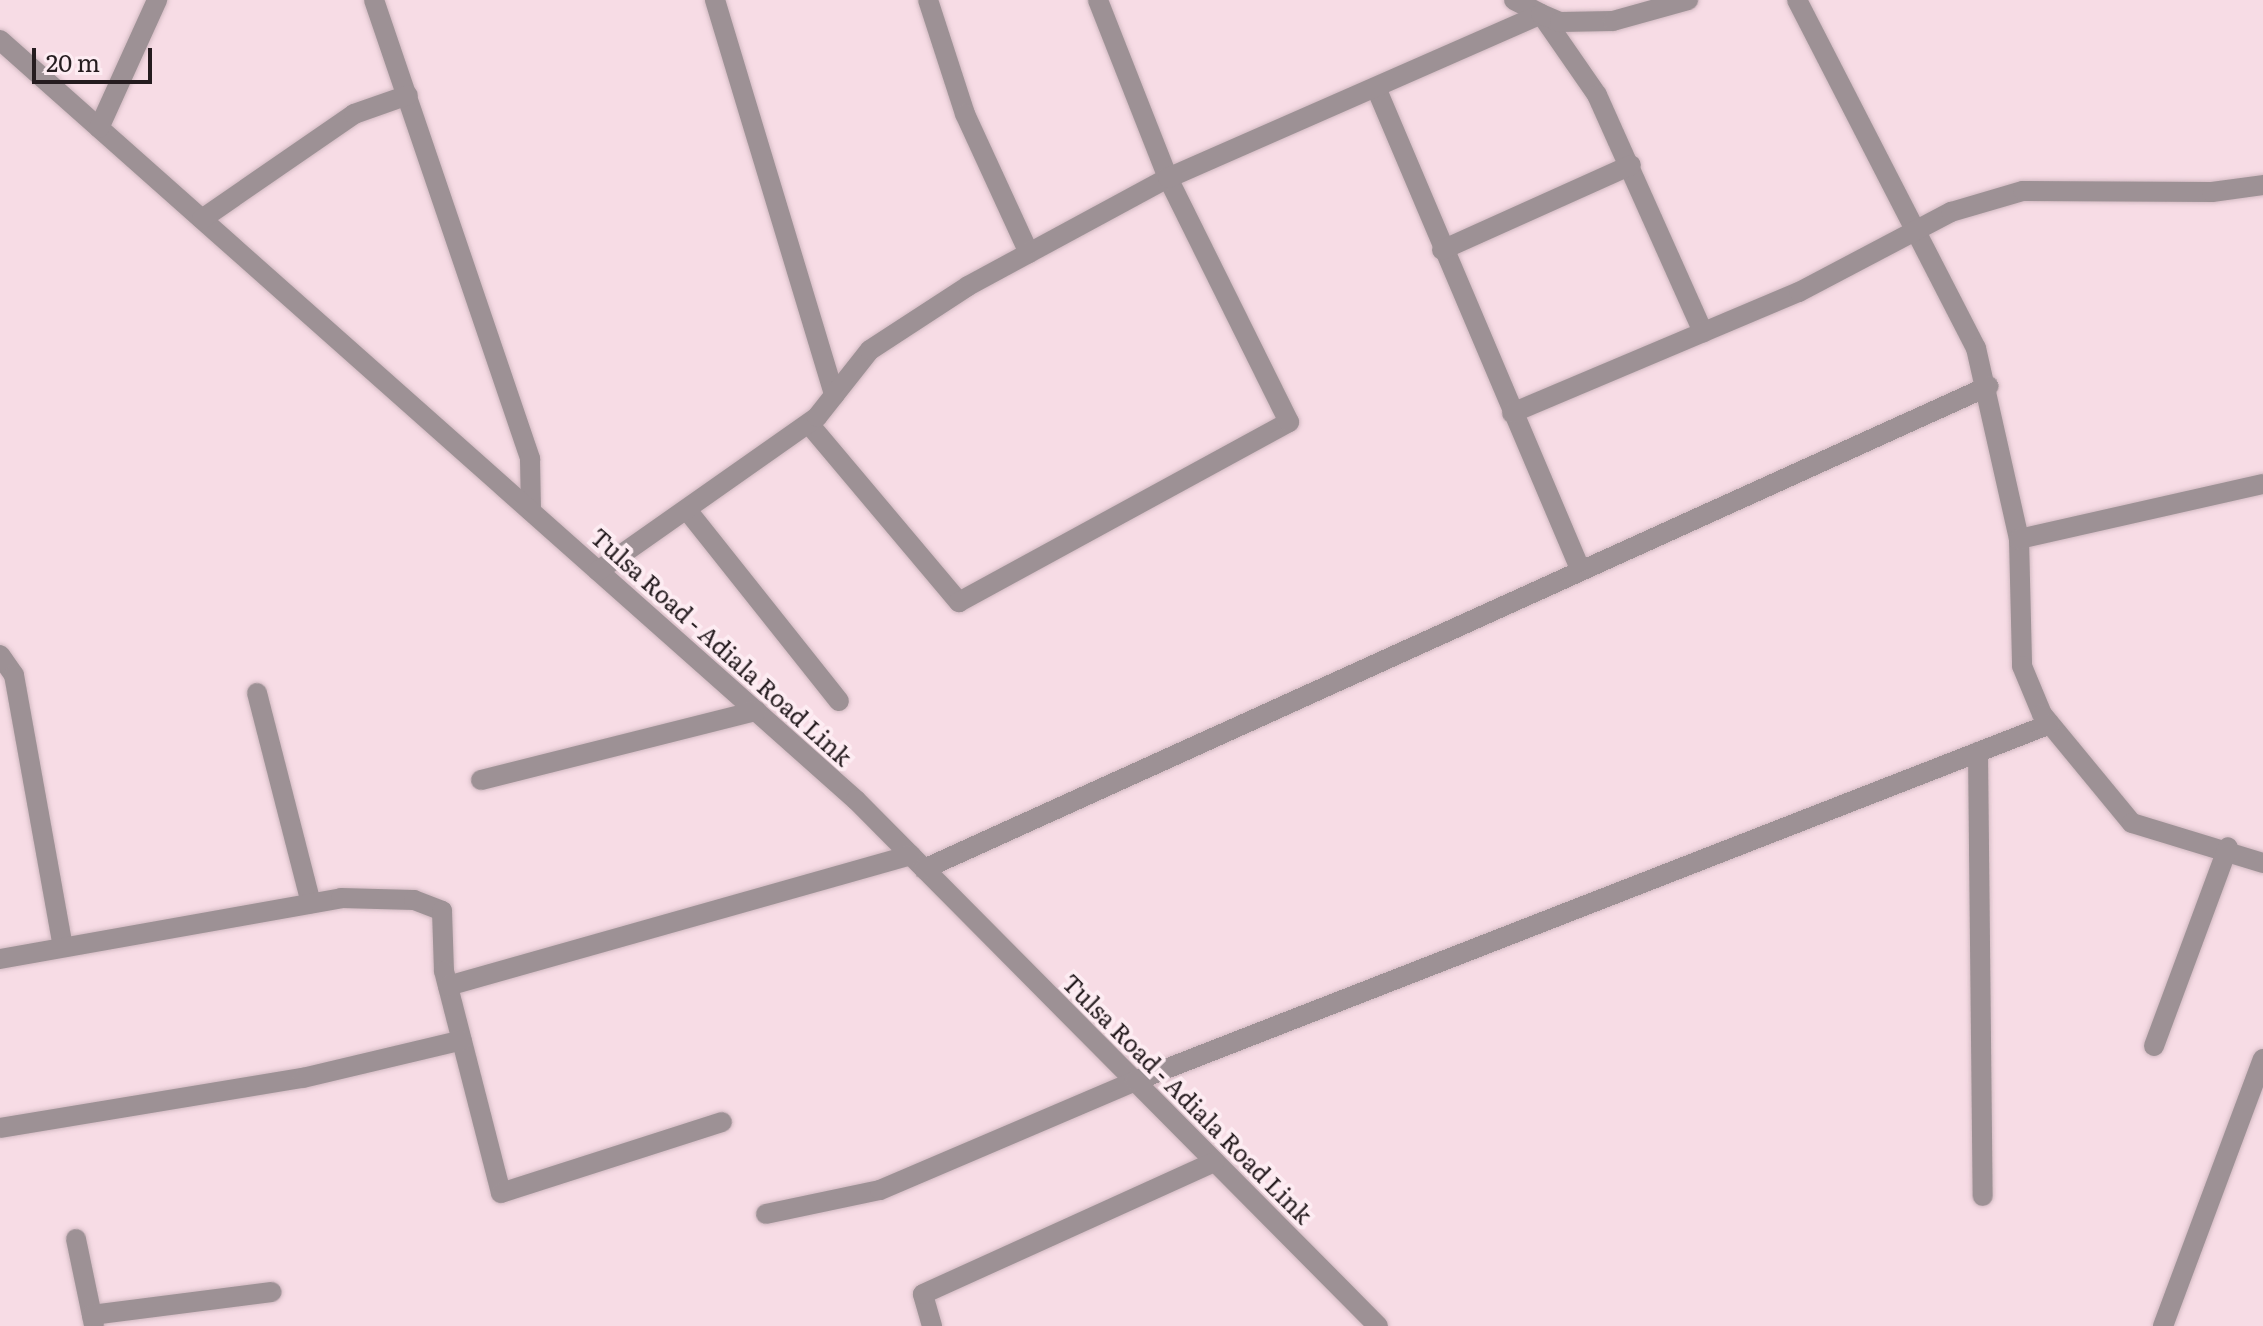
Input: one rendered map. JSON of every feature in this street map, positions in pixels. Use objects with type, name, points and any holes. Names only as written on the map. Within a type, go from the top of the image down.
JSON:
[{"type":"street","points":[[99,128],[157,0]]},
{"type":"street","points":[[374,0],[526,448],[531,511]]},
{"type":"street","points":[[715,0],[834,395]]},
{"type":"street","points":[[928,0],[965,114],[1029,253]]},
{"type":"street","points":[[809,424],[959,602],[1289,422],[1168,178],[1098,0]]},
{"type":"street","points":[[1514,0],[1541,7],[1560,22],[1613,21],[1688,0]]},
{"type":"street","points":[[1797,0],[1917,232],[1989,386],[2019,539],[2022,666],[2050,724],[2132,823],[2228,847],[2263,863]]},
{"type":"street","points":[[598,571],[809,424],[870,350],[1029,253],[1168,178],[1377,90],[1541,7]]},
{"type":"street","points":[[1541,7],[1597,95],[1631,165],[1703,332]]},
{"type":"street","name":"Tulsa Road - Adiala Road Link","points":[[0,40],[756,711],[918,862],[1378,1326]]},
{"type":"street","points":[[1377,90],[1442,250],[1581,571]]},
{"type":"street","points":[[202,219],[354,114],[408,95]]},
{"type":"street","points":[[1442,250],[1631,165]]},
{"type":"street","points":[[1512,413],[1703,332],[1917,232],[1951,212],[2023,191],[2212,192],[2263,185]]},
{"type":"street","points":[[448,986],[918,862],[1581,571],[1989,386]]},
{"type":"street","points":[[2019,539],[2263,484]]},
{"type":"street","points":[[687,510],[839,701]]},
{"type":"street","points":[[0,655],[14,675],[63,947]]},
{"type":"street","points":[[257,693],[311,903]]},
{"type":"street","points":[[481,780],[756,711]]},
{"type":"street","points":[[766,1214],[880,1190],[1135,1081],[2050,724]]},
{"type":"street","points":[[1978,752],[1983,1196]]},
{"type":"street","points":[[2154,1046],[2228,847]]},
{"type":"street","points":[[0,959],[311,903],[414,900],[442,911],[448,986],[501,1193],[722,1122]]},
{"type":"street","points":[[0,1128],[303,1078],[462,1040]]},
{"type":"street","points":[[2163,1326],[2263,1059]]},
{"type":"street","points":[[932,1326],[923,1294],[1214,1162]]},
{"type":"street","points":[[76,1239],[93,1320],[272,1292]]}]
